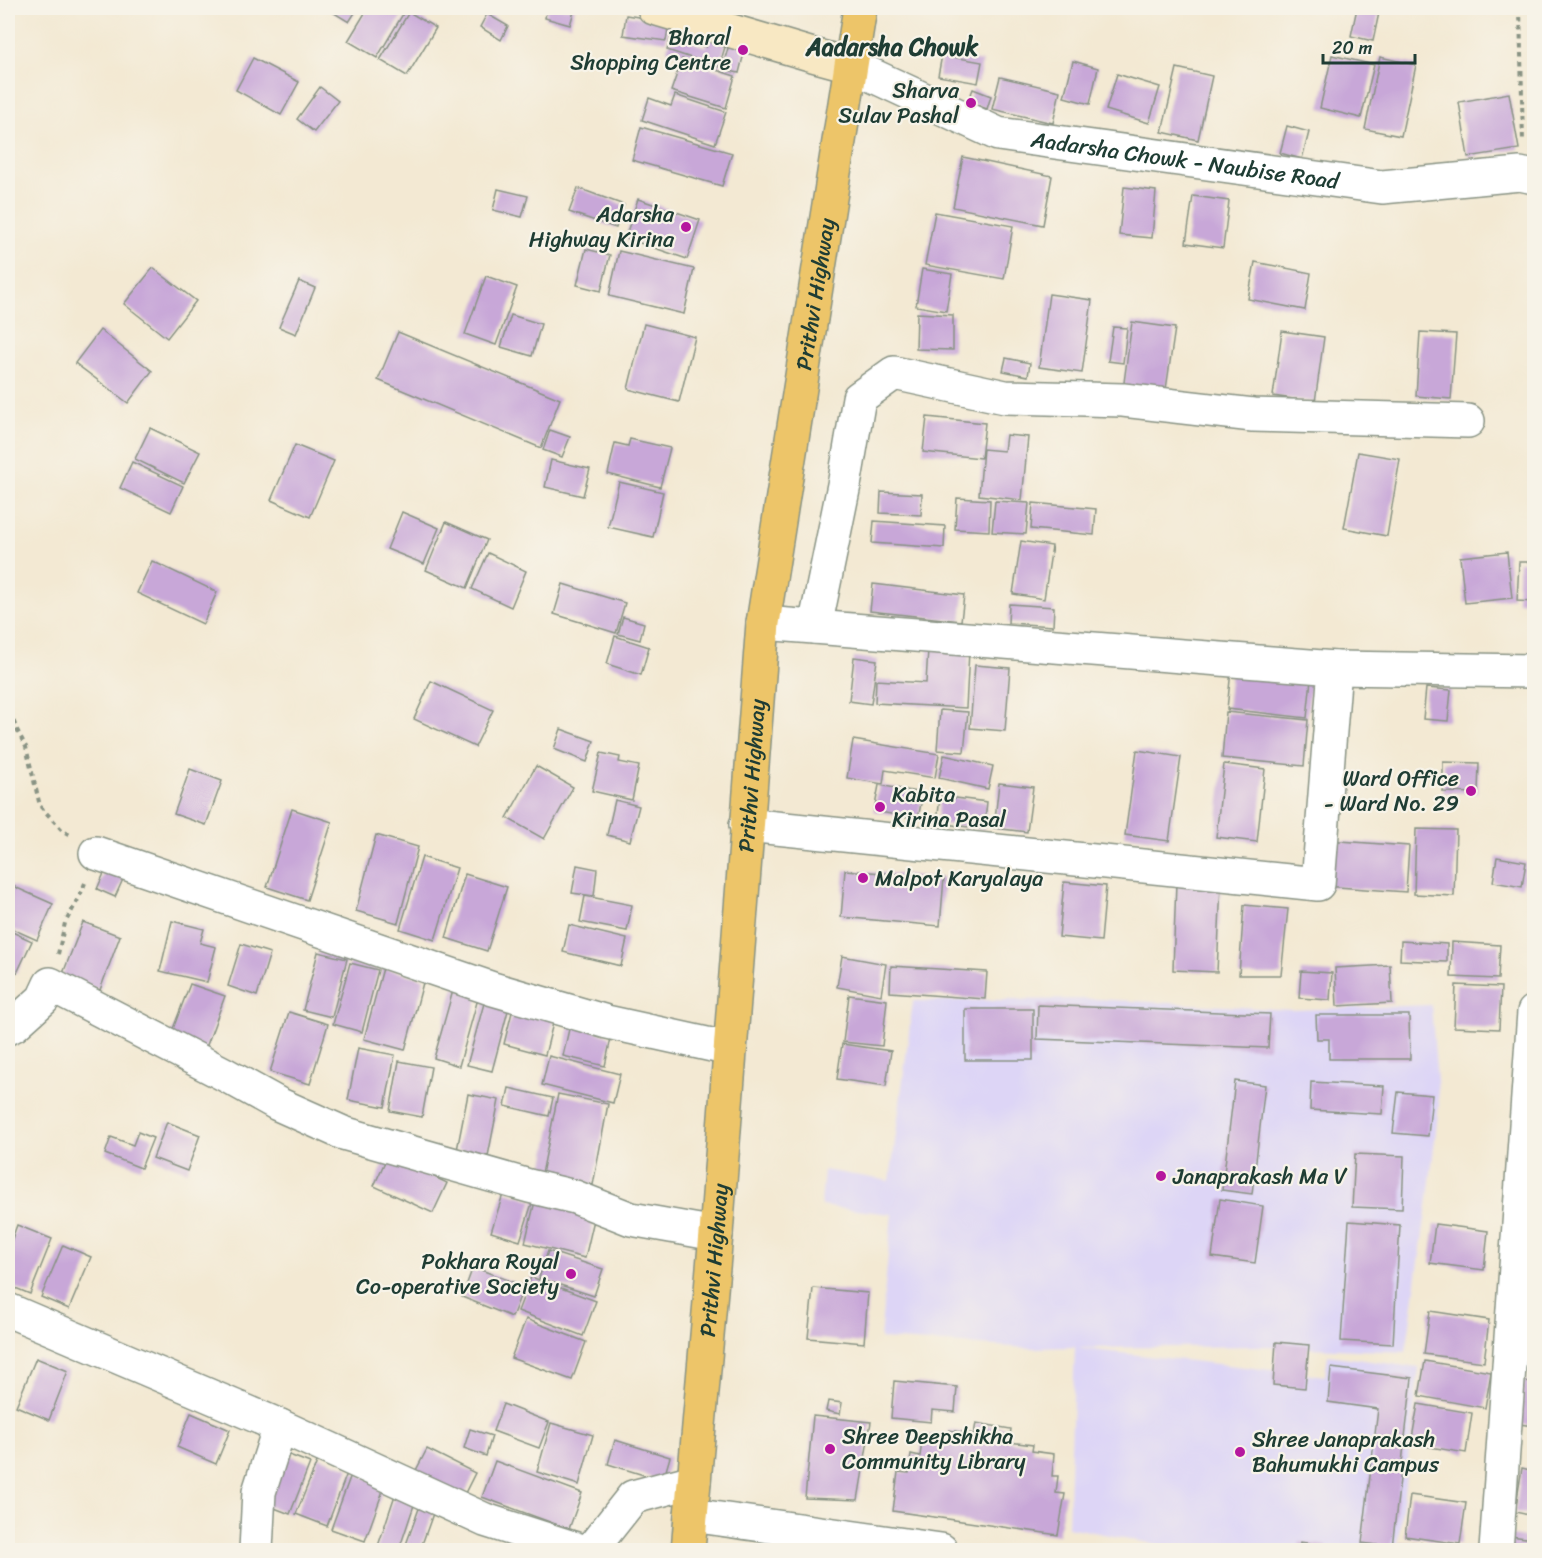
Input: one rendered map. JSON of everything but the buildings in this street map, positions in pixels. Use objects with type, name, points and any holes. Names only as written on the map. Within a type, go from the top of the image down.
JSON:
[{"type":"highway","name":"Prithvi Highway","points":[[688,1551],[716,1234],[763,623],[860,8]]},
{"type":"main road","points":[[654,8],[850,65]]},
{"type":"street","name":"Aadarsha Chowk - Naubise Road","points":[[850,65],[998,134],[1382,187],[1527,175]]},
{"type":"street","points":[[815,627],[859,398],[894,373],[1005,397],[1123,400],[1253,415],[1468,421]]},
{"type":"street","points":[[763,623],[1335,668],[1534,671]]},
{"type":"street","points":[[746,825],[1318,884],[1335,668]]},
{"type":"street","points":[[96,853],[493,989],[607,1022],[729,1049]]},
{"type":"street","points":[[8,1028],[43,999],[50,984],[278,1104],[343,1134],[576,1197],[631,1219],[716,1234]]},
{"type":"street","points":[[1496,1551],[1534,1012]]},
{"type":"street","points":[[8,1310],[280,1426],[485,1520],[579,1551]]},
{"type":"street","points":[[256,1551],[259,1492],[280,1426]]},
{"type":"street","points":[[591,1551],[633,1497],[694,1480]]},
{"type":"street","points":[[691,1515],[941,1551]]},
{"type":"path","points":[[1520,8],[1523,135],[1527,175]]},
{"type":"path","points":[[8,704],[16,728],[26,747],[40,806],[63,831],[96,853],[80,898],[65,923],[50,984]]},
{"type":"shaded area","name":"Janaprakash Ma V","points":[[1096,999],[1292,1010],[1431,1005],[1439,1105],[1406,1352],[1263,1346],[1076,1348],[1325,1376],[1328,1355],[1419,1368],[1397,1550],[1185,1550],[1068,1527],[1075,1347],[1031,1348],[880,1339],[892,1214],[821,1206],[824,1170],[890,1181],[913,1001]]},
{"type":"place","name":"Bharal Shopping Centre","points":[[743,50]]},
{"type":"place","name":"Sharva Sulav Pashal","points":[[971,103]]},
{"type":"place","name":"Adarsha Highway Kirina","points":[[686,227]]},
{"type":"place","name":"Ward Office - Ward No. 29","points":[[1471,791]]},
{"type":"place","name":"Kabita Kirina Pasal","points":[[880,807]]},
{"type":"place","name":"Malpot Karyalaya","points":[[863,878]]},
{"type":"place","name":"Janaprakash Ma V","points":[[1161,1176]]},
{"type":"place","name":"Pokhara Royal Co-operative Society","points":[[571,1274]]},
{"type":"place","name":"Shree Deepshikha Community Library","points":[[830,1449]]},
{"type":"place","name":"Shree Janaprakash Bahumukhi Campus","points":[[1240,1452]]},
{"type":"district","name":"Aadarsha Chowk","points":[[892,47]]}]
